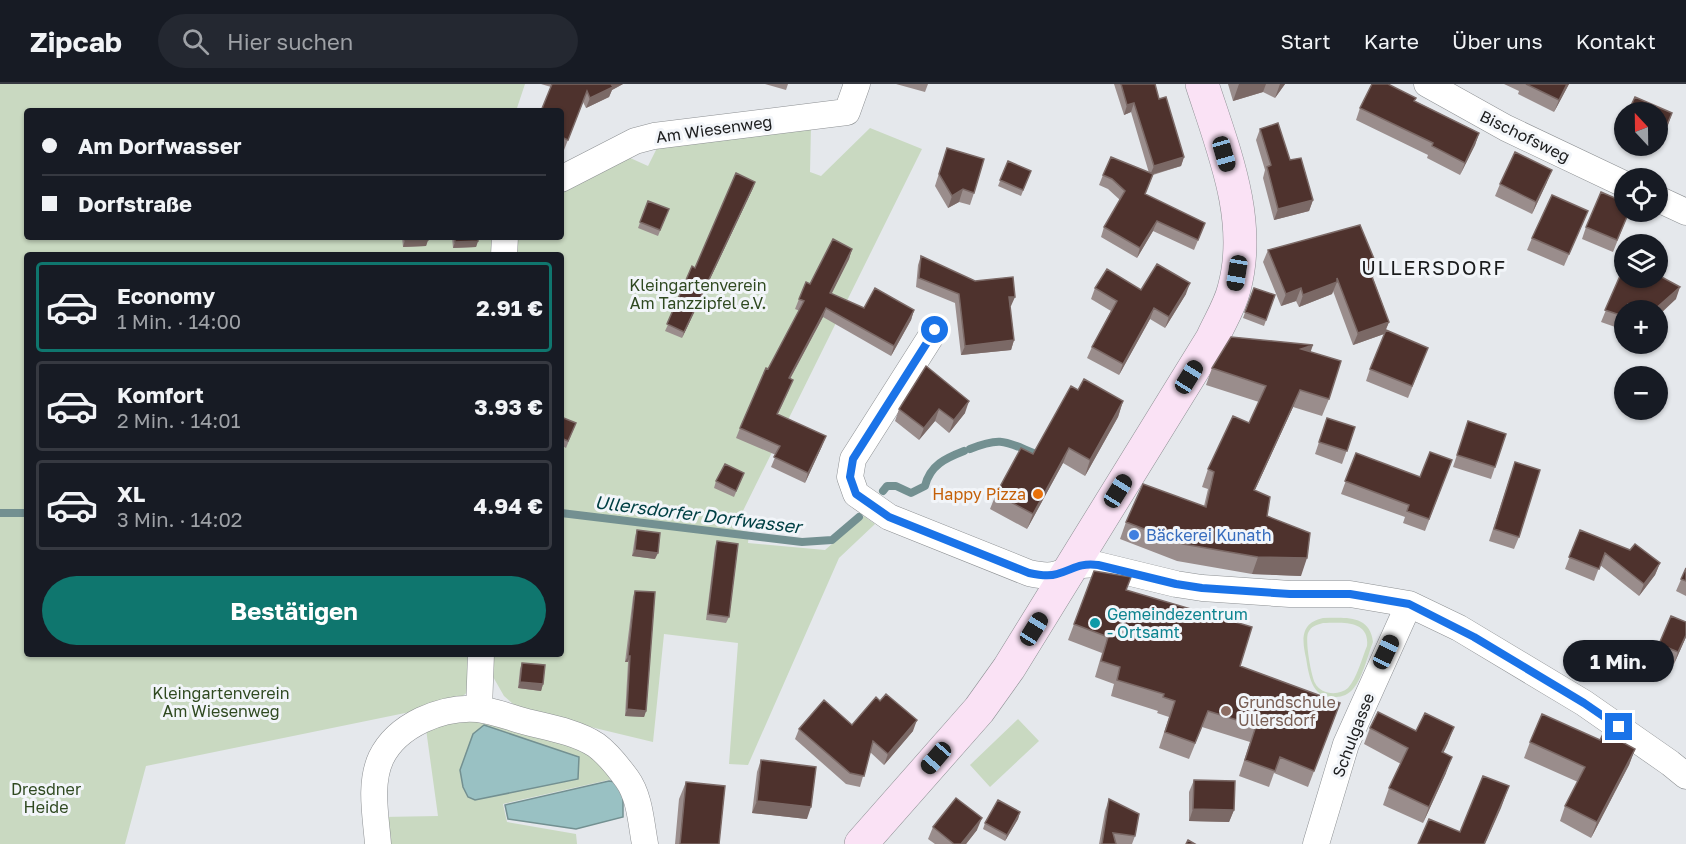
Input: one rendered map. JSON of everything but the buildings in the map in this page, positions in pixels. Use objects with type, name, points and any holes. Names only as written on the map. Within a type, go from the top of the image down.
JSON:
[{"type":"main road","points":[[861,844],[979,710],[1009,668],[1212,339],[1234,289],[1242,240],[1235,195],[1202,84]]},
{"type":"street","name":"Am Wiesenweg","points":[[564,177],[635,141],[654,136],[847,112],[857,84]]},
{"type":"street","name":"Bischofsweg","points":[[1427,84],[1506,128],[1614,179]]},
{"type":"street","points":[[1668,204],[1686,212]]},
{"type":"street","points":[[935,330],[853,459],[850,477],[856,494],[889,517],[1029,573],[1042,576],[1056,575],[1071,567],[1085,564],[1098,565],[1176,584],[1228,591],[1350,594],[1409,604],[1466,633],[1584,703],[1686,776]]},
{"type":"street","name":"Schulgasse","points":[[1318,840],[1346,744],[1409,604]]},
{"type":"street","points":[[478,709],[481,657]]},
{"type":"street","points":[[378,844],[374,792],[377,768],[387,747],[421,720],[459,710],[478,709],[555,730],[596,745],[628,779],[635,796],[645,844]]},
{"type":"green space","points":[[0,84],[525,84],[517,108],[24,108],[24,240],[495,240],[494,252],[24,252],[24,657],[471,657],[469,691],[454,703],[146,766],[125,844],[0,844]]},
{"type":"green space","name":"Kleingartenverein Am Tanzzipfel e.V.","points":[[811,126],[810,172],[821,176],[870,128],[922,149],[734,529],[749,532],[748,543],[825,550],[864,516],[875,524],[839,558],[748,765],[729,764],[738,643],[664,634],[653,742],[520,710],[504,696],[492,675],[493,657],[564,657],[564,252],[514,252],[515,240],[564,240],[564,189],[628,157],[648,166],[659,144]]},
{"type":"green space","points":[[1347,618],[1361,622],[1371,633],[1373,642],[1362,673],[1353,689],[1343,696],[1322,695],[1310,679],[1304,633],[1306,628],[1316,620]],"holes":[[[1323,623],[1352,624],[1364,631],[1367,637],[1367,646],[1359,668],[1354,679],[1344,691],[1326,692],[1315,683],[1310,666],[1308,633],[1312,627]]]},
{"type":"green space","points":[[476,719],[544,736],[588,753],[613,779],[503,804],[507,822],[576,834],[577,844],[383,844],[382,817],[438,816],[426,729],[443,722]]},
{"type":"green space","points":[[1018,719],[1039,741],[990,787],[970,765]]},
{"type":"water","points":[[484,725],[579,757],[578,779],[475,800],[468,797],[463,787],[460,770],[473,734]]},
{"type":"water","points":[[609,781],[616,782],[623,791],[623,817],[576,829],[508,819],[505,805]]},
{"type":"waterway","name":"Ullersdorfer Dorfwasser","points":[[970,449],[990,443],[1004,442],[1036,454]]},
{"type":"waterway","name":"Ullersdorfer Dorfwasser","points":[[883,491],[887,486],[896,486],[911,493],[925,486],[927,479],[940,463],[964,451]]},
{"type":"waterway","name":"Ullersdorfer Dorfwasser","points":[[0,513],[24,513]]},
{"type":"waterway","name":"Ullersdorfer Dorfwasser","points":[[564,513],[802,542],[832,540],[859,517]]},
{"type":"place","name":"Happy Pizza","points":[[1038,494]]},
{"type":"place","name":"Bäckerei Kunath","points":[[1134,535]]},
{"type":"place","name":"Gemeindezentrum - Ortsamt","points":[[1095,623]]},
{"type":"place","name":"Grundschule Ullersdorf","points":[[1226,711]]},
{"type":"district","name":"ULLERSDORF","points":[[1434,267]]},
{"type":"route","points":[[935,330],[853,459],[850,477],[856,494],[889,517],[1029,573],[1042,576],[1056,575],[1071,567],[1085,564],[1202,588],[1290,594],[1350,594],[1409,604],[1459,628],[1584,703],[1619,727]]},
{"type":"park label","name":"Kleingartenverein Am Wiesenweg","points":[[221,702]]},
{"type":"park label","name":"Dresdner Heide","points":[[46,798]]}]
